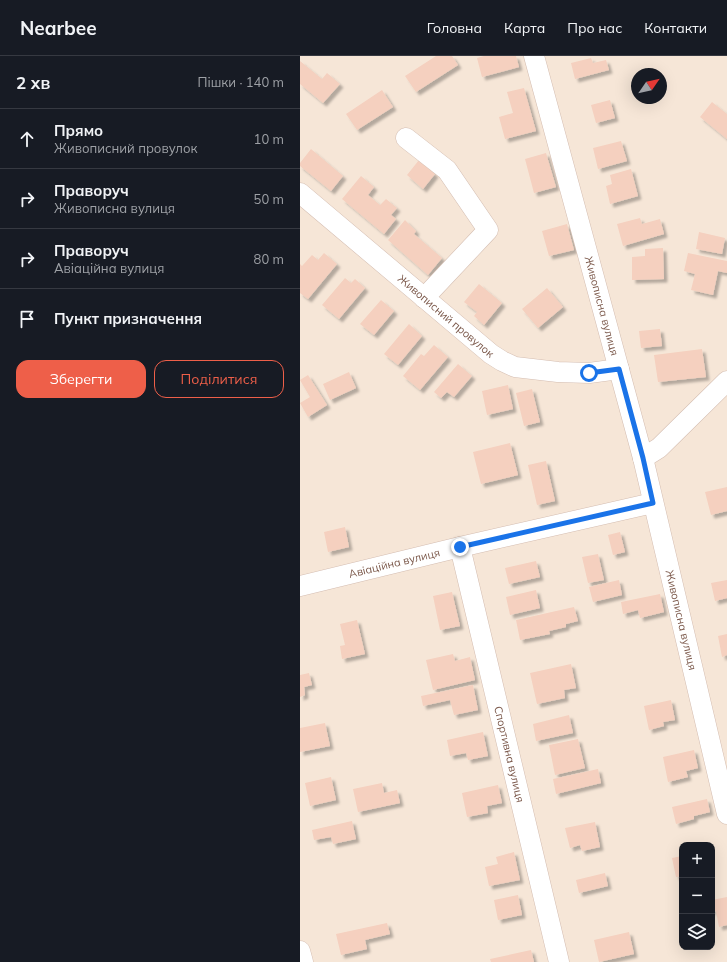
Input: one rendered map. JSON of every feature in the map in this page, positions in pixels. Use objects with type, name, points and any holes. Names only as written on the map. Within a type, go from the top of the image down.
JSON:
[{"type":"street","name":"Живописна вулиця","points":[[534,56],[643,458],[727,814]]},
{"type":"street","points":[[406,138],[447,170],[488,230],[424,298]]},
{"type":"street","name":"Живописний провулок","points":[[300,193],[490,354],[502,361],[515,367],[558,372],[589,373],[619,369]]},
{"type":"street","points":[[643,458],[659,448],[726,384]]},
{"type":"street","name":"Авіаційна вулиця","points":[[300,586],[460,547],[653,503]]},
{"type":"street","name":"Спортивна вулиця","points":[[460,547],[558,962]]},
{"type":"street","points":[[300,951],[302,962]]},
{"type":"shaded area","points":[[300,56],[727,56],[727,962],[300,962]]},
{"type":"building","points":[[436,56],[452,56],[458,65],[416,92],[405,76]]},
{"type":"building","points":[[484,56],[516,56],[519,67],[482,77],[477,58]]},
{"type":"building","points":[[591,58],[593,63],[606,60],[609,70],[575,79],[571,63]]},
{"type":"building","points":[[300,61],[322,79],[327,73],[340,84],[323,103],[300,84]]},
{"type":"building","points":[[524,88],[536,131],[505,139],[499,117],[513,113],[507,92]]},
{"type":"building","points":[[382,90],[393,107],[357,130],[346,114]]},
{"type":"building","points":[[610,100],[615,118],[596,123],[591,105]]},
{"type":"building","points":[[712,102],[727,114],[727,139],[700,117]]},
{"type":"building","points":[[621,141],[627,161],[598,169],[593,148]]},
{"type":"building","points":[[311,149],[343,176],[331,191],[300,166],[300,163]]},
{"type":"building","points":[[546,153],[556,187],[534,193],[525,159]]},
{"type":"building","points":[[419,160],[435,174],[423,189],[407,175]]},
{"type":"building","points":[[631,169],[638,196],[610,204],[606,186],[612,184],[610,175]]},
{"type":"building","points":[[361,176],[374,187],[368,195],[380,205],[386,199],[397,208],[391,215],[396,219],[384,234],[342,199]]},
{"type":"building","points":[[640,218],[642,224],[660,219],[664,234],[623,246],[617,224]]},
{"type":"building","points":[[405,220],[416,231],[414,234],[442,258],[428,275],[388,240]]},
{"type":"building","points":[[567,224],[574,250],[549,256],[542,231]]},
{"type":"building","points":[[699,232],[725,238],[722,254],[696,249]]},
{"type":"building","points":[[663,248],[664,279],[632,280],[632,257],[645,256],[645,249]]},
{"type":"building","points":[[324,253],[337,264],[308,299],[300,293],[300,264],[302,266],[312,255],[318,260]]},
{"type":"building","points":[[688,253],[727,261],[727,273],[718,271],[713,295],[691,290],[695,274],[684,271]]},
{"type":"building","points":[[345,278],[351,283],[355,279],[365,288],[339,319],[322,305]]},
{"type":"building","points":[[479,284],[502,303],[484,325],[474,316],[477,312],[464,302]]},
{"type":"building","points":[[547,288],[563,307],[538,328],[522,309]]},
{"type":"building","points":[[381,300],[394,311],[374,335],[360,324]]},
{"type":"building","points":[[409,324],[422,336],[398,365],[384,354]]},
{"type":"building","points":[[660,329],[662,346],[641,348],[639,331]]},
{"type":"building","points":[[434,345],[448,357],[420,390],[403,376],[421,354],[424,356]]},
{"type":"building","points":[[702,349],[706,377],[658,382],[654,355]]},
{"type":"building","points":[[458,364],[472,376],[454,397],[447,392],[441,398],[434,392]]},
{"type":"building","points":[[349,372],[356,388],[330,400],[323,384]]},
{"type":"building","points":[[308,375],[327,405],[308,417],[300,403],[310,397],[300,380]]},
{"type":"building","points":[[508,385],[513,409],[487,415],[482,391]]},
{"type":"building","points":[[532,389],[540,422],[524,426],[516,393]]},
{"type":"building","points":[[510,443],[518,475],[481,484],[473,452]]},
{"type":"building","points":[[546,461],[555,501],[537,505],[528,465]]},
{"type":"building","points":[[727,487],[727,511],[711,515],[705,492]]},
{"type":"building","points":[[345,527],[349,547],[328,552],[324,532]]},
{"type":"building","points":[[620,532],[625,552],[613,555],[608,535]]},
{"type":"building","points":[[598,554],[604,580],[588,583],[582,557]]},
{"type":"building","points":[[536,561],[540,577],[509,584],[505,568]]},
{"type":"building","points":[[619,580],[622,595],[593,602],[589,587]]},
{"type":"building","points":[[727,580],[727,598],[715,601],[711,583]]},
{"type":"building","points":[[536,590],[540,608],[510,615],[506,597]]},
{"type":"building","points":[[452,592],[460,626],[440,630],[433,596]]},
{"type":"building","points":[[660,594],[664,612],[640,618],[638,610],[623,614],[621,602]]},
{"type":"building","points":[[574,607],[578,621],[566,624],[566,627],[549,631],[550,634],[520,640],[516,620]]},
{"type":"building","points":[[357,620],[365,654],[342,659],[340,646],[345,645],[340,624]]},
{"type":"building","points":[[727,634],[727,655],[722,657],[718,636]]},
{"type":"building","points":[[453,654],[455,661],[470,657],[475,680],[433,690],[426,660]]},
{"type":"building","points":[[571,664],[576,688],[564,690],[565,698],[537,704],[530,673]]},
{"type":"building","points":[[309,673],[312,685],[304,687],[305,695],[300,697],[300,675]]},
{"type":"building","points":[[473,685],[478,710],[454,715],[450,700],[423,706],[421,696]]},
{"type":"building","points":[[671,700],[675,720],[663,722],[664,726],[649,730],[644,706]]},
{"type":"building","points":[[569,715],[573,733],[536,741],[533,724]]},
{"type":"building","points":[[325,723],[330,746],[300,752],[300,728]]},
{"type":"building","points":[[483,732],[488,756],[468,760],[466,753],[450,756],[447,740]]},
{"type":"building","points":[[578,739],[585,768],[555,775],[549,745]]},
{"type":"building","points":[[694,750],[698,768],[686,771],[688,777],[668,782],[663,757]]},
{"type":"building","points":[[598,769],[601,783],[556,794],[553,779]]},
{"type":"building","points":[[331,777],[336,800],[310,806],[305,783]]},
{"type":"building","points":[[382,783],[384,793],[397,790],[400,803],[358,812],[353,789]]},
{"type":"building","points":[[498,785],[502,803],[487,806],[488,813],[467,817],[462,793]]},
{"type":"building","points":[[707,799],[710,812],[694,816],[694,819],[676,824],[672,807]]},
{"type":"building","points":[[352,821],[356,839],[333,844],[331,837],[314,840],[312,830]]},
{"type":"building","points":[[595,822],[600,847],[582,851],[580,845],[570,848],[565,828]]},
{"type":"building","points":[[514,852],[520,880],[489,886],[485,867],[498,864],[496,857]]},
{"type":"building","points":[[679,857],[679,876],[676,877],[672,858]]},
{"type":"building","points":[[605,873],[608,886],[579,893],[576,880]]},
{"type":"building","points":[[518,895],[522,915],[498,920],[494,900]]},
{"type":"building","points":[[727,897],[727,925],[719,927],[715,911],[715,899]]},
{"type":"building","points":[[387,923],[390,934],[365,940],[367,949],[341,955],[336,934]]},
{"type":"building","points":[[629,932],[634,954],[599,962],[594,940]]},
{"type":"building","points":[[531,950],[534,962],[491,962],[490,959]]},
{"type":"route","points":[[460,547],[653,503],[643,458],[619,369],[589,373]]}]
